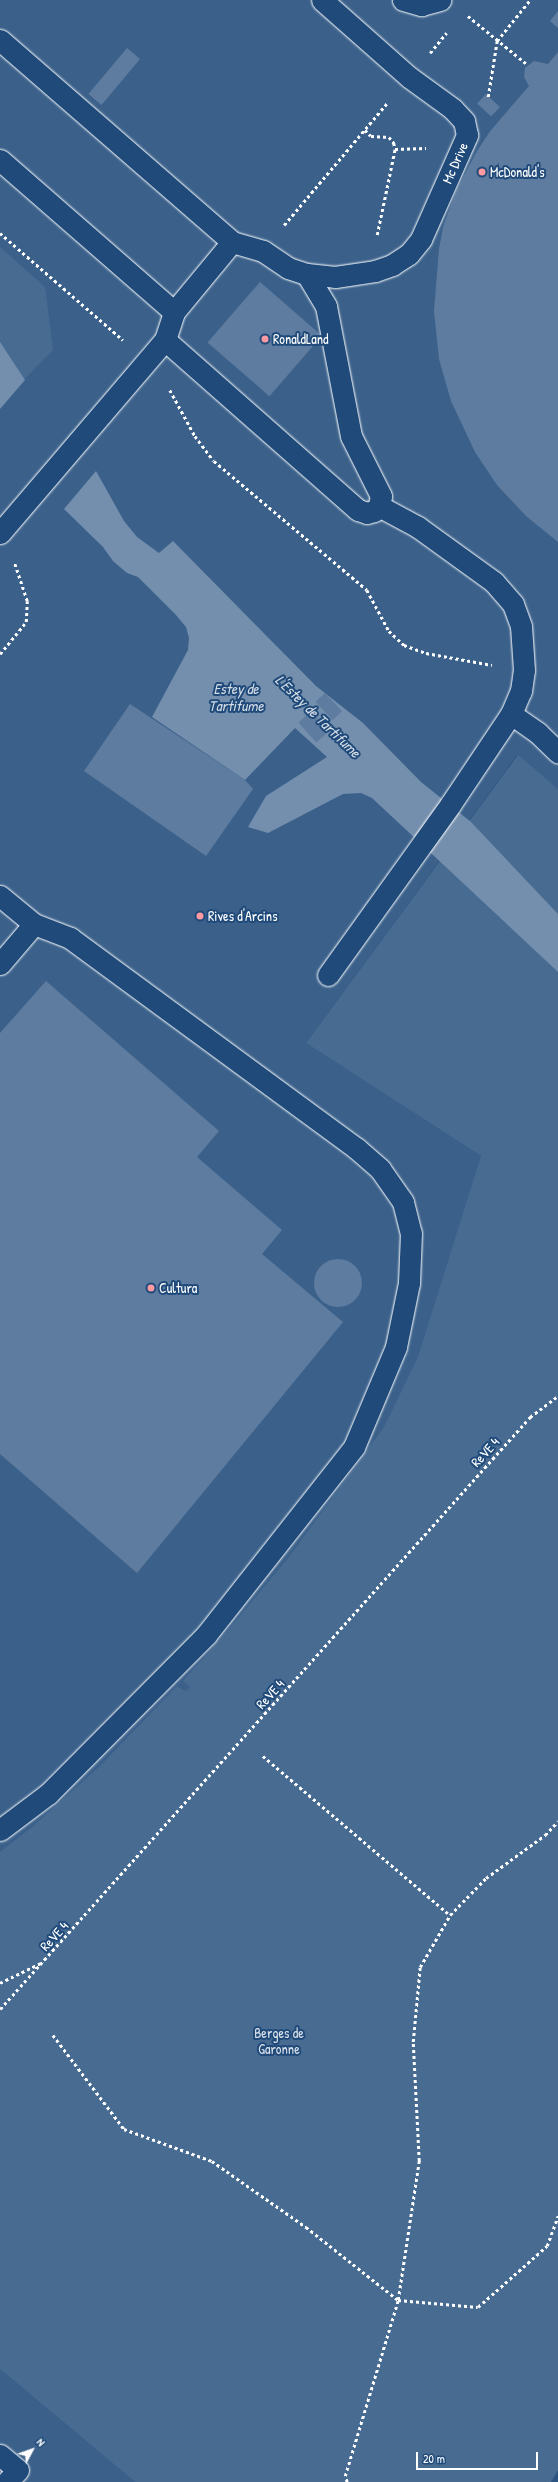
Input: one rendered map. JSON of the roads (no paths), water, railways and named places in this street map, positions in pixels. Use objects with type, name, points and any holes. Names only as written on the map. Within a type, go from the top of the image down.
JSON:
[{"type":"lane","name":"Mc Drive","points":[[232,242],[263,251],[288,268],[307,274],[334,277],[374,271],[392,265],[409,254],[427,226],[467,135],[464,121],[453,109],[409,77],[322,0]]},
{"type":"lane","points":[[403,0],[421,5],[440,0]]},
{"type":"lane","points":[[0,40],[232,242],[174,312],[164,340],[147,361],[2,526]]},
{"type":"lane","points":[[0,160],[174,312]]},
{"type":"lane","points":[[307,274],[326,306],[351,436],[378,488],[379,506]]},
{"type":"lane","points":[[164,340],[358,510],[367,513],[379,506]]},
{"type":"lane","points":[[328,975],[421,843],[450,805],[510,714],[521,691],[524,670],[521,626],[513,604],[494,582],[418,527],[379,506]]},
{"type":"lane","points":[[510,714],[538,733],[558,752]]},
{"type":"lane","points":[[0,896],[34,924],[70,938],[356,1148],[380,1169],[403,1202],[411,1233],[409,1283],[396,1347],[354,1447],[206,1636],[48,1794],[0,1830]]},
{"type":"lane","points":[[0,964],[34,924]]},
{"type":"lane","points":[[0,2455],[18,2470],[7,2482]]},
{"type":"water","points":[[0,342],[25,380],[0,409]]},
{"type":"water","name":"Estey de Tartifume","points":[[96,471],[124,521],[137,537],[159,553],[173,541],[316,686],[363,723],[421,782],[471,822],[558,914],[558,972],[372,798],[361,793],[343,794],[268,833],[248,827],[266,796],[327,757],[295,728],[245,780],[152,717],[188,650],[189,638],[186,627],[176,615],[138,577],[127,573],[113,561],[103,547],[64,509]]},
{"type":"place","name":"McDonald's","points":[[482,172]]},
{"type":"place","name":"RonaldLand","points":[[265,339]]},
{"type":"place","name":"Rives d'Arcins","points":[[200,916]]},
{"type":"place","name":"Cultura","points":[[151,1288]]},
{"type":"water label","name":"L'Estey de Tartifume","points":[[318,716]]},
{"type":"park label","name":"Berges de Garonne","points":[[279,2042]]}]
